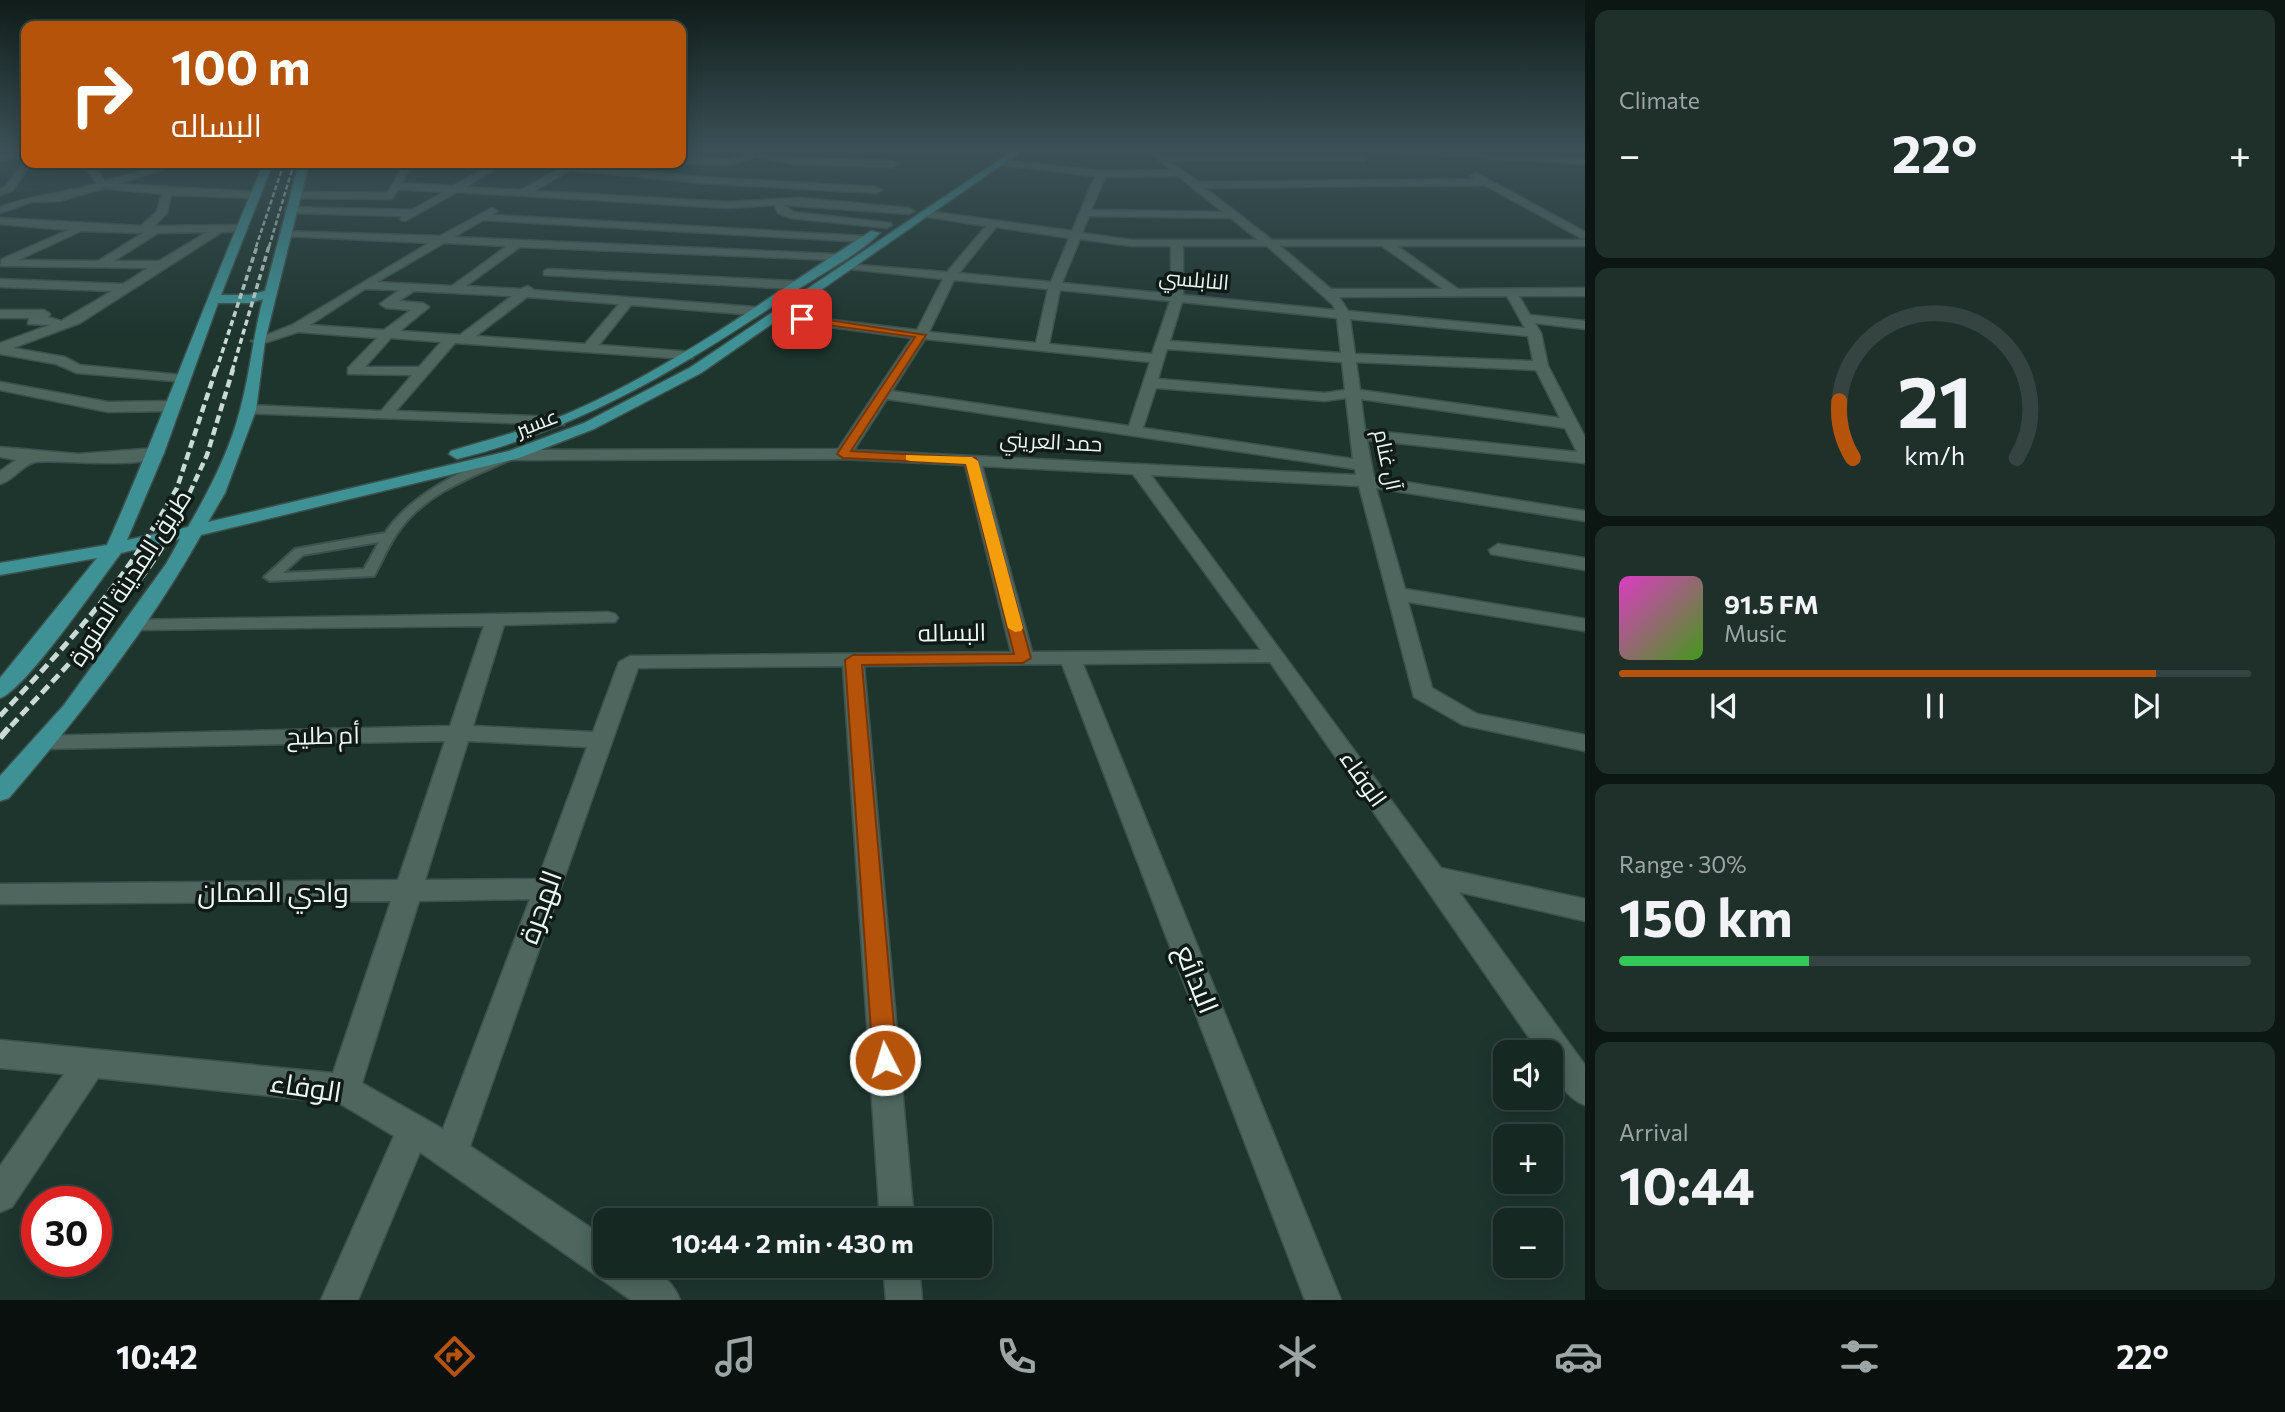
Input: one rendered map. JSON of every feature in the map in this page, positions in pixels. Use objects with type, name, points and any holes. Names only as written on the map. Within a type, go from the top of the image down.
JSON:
[{"type":"main road","name":"طريق المدينة المنورة","points":[[0,691],[20,670],[116,542],[156,453],[181,379],[250,211]]},
{"type":"main road","name":"طريق المدينة المنورة","points":[[0,792],[72,710],[133,624],[216,493],[248,410],[258,341],[291,211]]},
{"type":"main road","name":"عسير","points":[[198,524],[408,468],[559,422],[619,394],[688,355],[909,211]]},
{"type":"main road","name":"عسير","points":[[0,557],[116,542],[513,455],[589,426],[646,398],[778,316],[930,211]]},
{"type":"main road","points":[[215,299],[250,299],[271,293]]},
{"type":"main road","name":"عسير","points":[[0,569],[54,562],[116,542]]},
{"type":"street","points":[[143,230],[163,211]]},
{"type":"street","points":[[361,211],[409,216],[418,211]]},
{"type":"street","points":[[258,341],[297,328],[363,285],[493,211]]},
{"type":"street","points":[[782,211],[791,215],[887,225]]},
{"type":"street","name":"آل غنام","points":[[1228,211],[1330,293],[1343,314],[1364,473],[1422,692],[1471,720],[1585,743]]},
{"type":"street","points":[[1539,211],[1585,236]]},
{"type":"street","points":[[1042,347],[1055,286],[1085,213],[1234,215]]},
{"type":"street","points":[[926,214],[1131,243],[1585,243]]},
{"type":"street","points":[[750,233],[771,220],[791,215]]},
{"type":"street","points":[[482,217],[865,239]]},
{"type":"street","points":[[1,219],[78,229],[243,228]]},
{"type":"street","points":[[843,454],[921,335],[950,276],[994,223]]},
{"type":"street","points":[[0,349],[75,320],[220,228]]},
{"type":"street","points":[[1,264],[78,229]]},
{"type":"street","points":[[100,264],[157,229]]},
{"type":"street","points":[[285,233],[580,246],[667,264],[794,285]]},
{"type":"street","points":[[455,289],[518,243]]},
{"type":"street","points":[[1134,433],[1177,298],[1177,244]]},
{"type":"street","points":[[1386,244],[1455,292]]},
{"type":"street","points":[[384,416],[423,371],[458,339],[526,293],[580,246]]},
{"type":"street","points":[[548,273],[667,264],[835,257]]},
{"type":"street","points":[[1,264],[164,265]]},
{"type":"street","name":"النابلسي","points":[[850,266],[1534,333]]},
{"type":"street","points":[[0,284],[127,288]]},
{"type":"street","points":[[0,313],[33,285]]},
{"type":"street","points":[[363,285],[526,293],[755,311]]},
{"type":"street","points":[[412,287],[386,304],[423,307],[389,333],[353,371],[423,371]]},
{"type":"street","points":[[1510,291],[1534,333],[1541,366],[1585,452]]},
{"type":"street","points":[[1330,293],[1585,292]]},
{"type":"street","points":[[589,348],[628,301]]},
{"type":"street","points":[[0,313],[44,314],[33,321],[75,320]]},
{"type":"street","points":[[778,316],[921,335],[1042,347],[1541,366]]},
{"type":"street","points":[[1525,318],[1585,324]]},
{"type":"street","points":[[297,328],[688,355]]},
{"type":"street","points":[[0,349],[60,360],[77,369],[181,379]]},
{"type":"street","points":[[1150,383],[1325,397],[1353,393],[1570,424]]},
{"type":"street","points":[[0,386],[108,407],[172,406]]},
{"type":"street","points":[[883,394],[1134,433],[1364,473]]},
{"type":"street","points":[[248,410],[559,422]]},
{"type":"street","points":[[1358,434],[1585,458]]},
{"type":"street","points":[[0,452],[29,458],[75,459],[156,453]]},
{"type":"street","name":"حمد العريني","points":[[513,455],[843,454],[1138,469],[1364,473],[1585,516]]},
{"type":"street","points":[[0,479],[29,458]]},
{"type":"street","points":[[972,461],[1023,658]]},
{"type":"street","name":"الوفاء","points":[[1138,469],[1276,656],[1585,1091]]},
{"type":"street","points":[[1498,550],[1585,564]]},
{"type":"street","points":[[1397,594],[1585,625]]},
{"type":"street","points":[[133,624],[608,618]]},
{"type":"street","points":[[344,1088],[496,620]]},
{"type":"street","name":"البساله","points":[[629,662],[1276,656]]},
{"type":"street","name":"البدائع","points":[[1070,658],[1323,1300]]},
{"type":"street","points":[[853,660],[896,1208]]},
{"type":"street","name":"الهجرة","points":[[452,1152],[629,662]]},
{"type":"street","name":"أم طليح","points":[[45,741],[460,733],[601,740]]},
{"type":"street","points":[[1431,876],[1585,910]]},
{"type":"street","name":"وادي الصمان","points":[[0,894],[547,889]]},
{"type":"street","name":"الوفاء","points":[[0,1054],[344,1088],[452,1152],[593,1251]]},
{"type":"street","points":[[0,1195],[90,1063]]},
{"type":"street","points":[[339,1300],[413,1130]]},
{"type":"street","points":[[631,1278],[662,1300]]},
{"type":"street","points":[[902,1278],[904,1300]]},
{"type":"lane","points":[[385,537],[299,552],[270,577],[369,573],[385,537],[422,496],[513,455]]},
{"type":"railway","points":[[256,247],[268,211]]},
{"type":"railway","points":[[269,247],[280,211]]},
{"type":"railway","points":[[216,371],[257,246]]},
{"type":"railway","points":[[232,371],[269,246]]},
{"type":"railway","points":[[154,527],[177,488],[216,369]]},
{"type":"railway","points":[[175,526],[207,455],[233,369]]},
{"type":"railway","points":[[0,716],[102,601],[155,525]]},
{"type":"railway","points":[[11,726],[120,605],[175,526]]},
{"type":"railway","points":[[0,738],[12,724]]},
{"type":"slow traffic","points":[[911,458],[972,461],[1015,628]]},
{"type":"route","points":[[802,319],[921,335],[843,454],[972,461],[1023,658],[853,660],[885,1060]]}]
